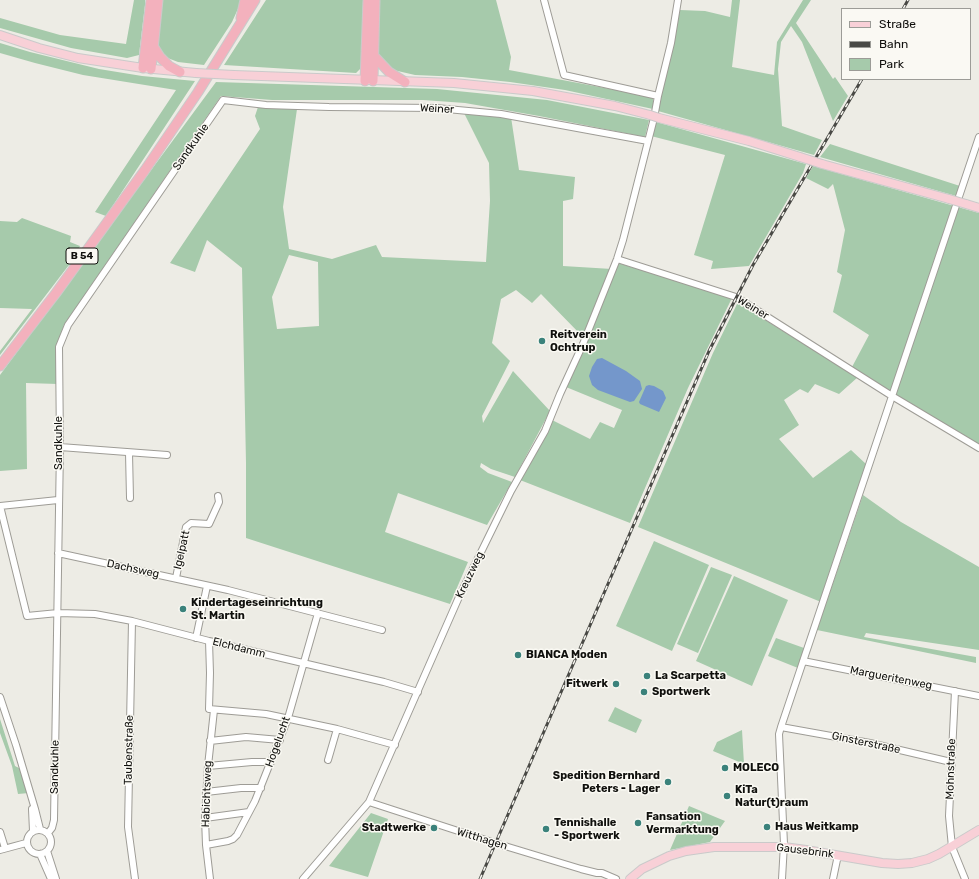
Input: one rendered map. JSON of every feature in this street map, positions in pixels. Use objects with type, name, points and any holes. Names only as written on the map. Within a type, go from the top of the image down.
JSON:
[{"type":"highway","points":[[147,69],[151,0]]},
{"type":"highway","points":[[147,69],[153,46],[158,0]]},
{"type":"highway","points":[[238,29],[245,0]]},
{"type":"highway","name":"B 54","points":[[0,366],[56,293],[145,170],[198,92],[255,0]]},
{"type":"highway","points":[[368,0],[369,81]]},
{"type":"highway","points":[[369,81],[374,55],[375,0]]},
{"type":"highway","points":[[153,46],[160,57],[169,66],[180,72]]},
{"type":"highway","points":[[374,55],[389,72],[406,82]]},
{"type":"main road","points":[[0,35],[39,48],[78,58],[147,69],[234,75],[454,84],[533,91],[615,106],[650,115],[749,141],[822,164],[979,208]]},
{"type":"main road","name":"Gausebrink","points":[[630,879],[642,869],[669,856],[686,851],[722,847],[784,847],[882,863],[907,864],[928,859],[952,847],[979,830]]},
{"type":"street","points":[[544,0],[564,75],[658,96]]},
{"type":"street","points":[[617,258],[654,118],[671,43],[678,0]]},
{"type":"street","name":"Weiner","points":[[223,100],[266,105],[436,108],[494,113],[648,141]]},
{"type":"street","name":"Sandkuhle","points":[[48,833],[52,828],[54,820],[60,447],[59,347],[68,325],[223,100]]},
{"type":"street","points":[[782,879],[784,847],[781,727],[979,137]]},
{"type":"street","name":"Weiner","points":[[617,258],[736,297],[892,396],[979,448]]},
{"type":"street","name":"Kreuzweg","points":[[303,879],[369,802],[459,597],[504,505],[545,431],[617,258]]},
{"type":"street","points":[[60,447],[167,455]]},
{"type":"street","points":[[129,453],[130,498]]},
{"type":"street","name":"Igelpatt","points":[[176,578],[186,527],[191,523],[209,524],[219,502],[218,496]]},
{"type":"street","points":[[0,506],[58,500]]},
{"type":"street","name":"Elchdamm","points":[[0,506],[27,616],[58,613],[95,614],[132,621],[303,664],[384,682],[418,692]]},
{"type":"street","name":"Dachsweg","points":[[58,553],[176,578],[382,630]]},
{"type":"street","points":[[196,638],[207,586]]},
{"type":"street","name":"Hogelucht","points":[[206,845],[228,842],[237,835],[261,788],[288,718],[318,613]]},
{"type":"street","name":"Taubenstraße","points":[[132,621],[128,826],[135,879]]},
{"type":"street","points":[[209,641],[209,709],[248,711],[288,718],[337,729],[395,745]]},
{"type":"street","name":"Margueritenweg","points":[[804,661],[979,696]]},
{"type":"street","name":"Mohnstraße","points":[[955,691],[949,816],[952,847],[965,879]]},
{"type":"street","points":[[0,697],[30,792],[36,830]]},
{"type":"street","name":"Habichtsweg","points":[[210,879],[206,845],[205,818],[210,741],[214,710]]},
{"type":"street","name":"Ginsterstraße","points":[[781,727],[870,742],[951,762]]},
{"type":"street","points":[[328,760],[337,729]]},
{"type":"street","points":[[210,741],[246,737],[280,740]]},
{"type":"street","points":[[208,766],[247,762],[271,762]]},
{"type":"street","points":[[206,792],[241,788],[261,788]]},
{"type":"street","name":"Witthagen","points":[[369,802],[488,841],[597,873],[602,873],[616,879]]},
{"type":"street","points":[[205,818],[249,812]]},
{"type":"street","points":[[36,830],[48,833],[51,840],[47,851],[40,854],[31,852],[26,843],[28,836],[36,830]]},
{"type":"street","points":[[0,832],[3,849],[26,843]]},
{"type":"street","points":[[47,851],[56,879]]},
{"type":"street","points":[[40,854],[51,879]]},
{"type":"street","points":[[833,879],[838,855]]},
{"type":"street","name":"Witthagen","points":[[597,873],[604,879]]},
{"type":"green space","points":[[134,0],[145,0],[139,55],[127,58],[71,48],[0,28],[0,18],[60,35],[126,44]]},
{"type":"green space","points":[[162,0],[242,0],[232,22],[204,65],[178,62],[165,57],[158,47]]},
{"type":"green space","points":[[266,0],[363,0],[362,67],[356,73],[224,65]]},
{"type":"green space","points":[[379,0],[496,0],[511,57],[509,70],[653,97],[653,109],[565,90],[462,77],[415,75],[389,69],[381,62],[377,52]]},
{"type":"green space","points":[[732,0],[740,0],[732,67],[774,75],[777,42],[803,0],[811,0],[796,23],[833,79],[835,77],[848,96],[833,121],[802,42],[791,26],[781,42],[778,69],[782,126],[822,140],[814,155],[658,111],[680,10],[705,11],[730,17]]},
{"type":"green space","points":[[0,43],[99,69],[142,76],[195,81],[106,216],[95,212],[176,90],[83,75],[35,63],[0,53]]},
{"type":"green space","points":[[216,82],[437,89],[547,100],[649,120],[645,137],[465,103],[423,100],[272,100],[221,96],[64,325],[57,346],[58,384],[26,383],[27,469],[0,471],[0,375]]},
{"type":"green space","points":[[258,107],[297,109],[283,207],[289,249],[332,259],[376,245],[382,257],[486,262],[490,201],[489,163],[464,113],[511,117],[519,170],[575,177],[573,199],[563,201],[563,266],[612,269],[582,336],[541,294],[532,303],[516,290],[501,299],[492,343],[510,361],[482,416],[483,423],[513,371],[550,411],[515,477],[491,469],[481,463],[480,467],[488,473],[512,482],[487,525],[398,493],[385,532],[468,562],[450,604],[246,538],[242,268],[207,240],[195,272],[170,263],[260,129],[255,116]],"holes":[[[289,255],[318,262],[319,326],[277,329],[272,297]]]},
{"type":"green space","points":[[656,122],[806,164],[803,173],[749,266],[711,269],[713,261],[694,255],[725,155],[651,136]]},
{"type":"green space","points":[[830,144],[960,186],[956,196],[820,157]]},
{"type":"green space","points":[[813,166],[979,213],[979,445],[895,396],[852,367],[869,335],[833,312],[842,275],[837,272],[845,230],[833,184],[828,189],[806,178]]},
{"type":"green space","points":[[22,218],[71,236],[70,242],[80,246],[72,261],[0,355],[0,351],[32,309],[0,308],[0,221],[17,222]]},
{"type":"green space","points":[[618,263],[732,298],[688,388],[630,523],[520,480],[547,434],[552,420],[590,439],[600,422],[614,428],[622,410],[566,387]]},
{"type":"green space","points":[[738,302],[858,377],[839,394],[815,384],[808,393],[800,389],[784,400],[799,425],[779,439],[813,478],[851,450],[866,464],[821,602],[638,527],[713,353]]},
{"type":"green space","points":[[863,495],[901,522],[979,567],[979,650],[866,633],[864,637],[976,657],[976,663],[817,630]]},
{"type":"green space","points":[[654,541],[709,565],[672,651],[616,626]]},
{"type":"green space","points":[[711,567],[732,575],[698,653],[677,644]]},
{"type":"green space","points":[[734,576],[788,600],[752,686],[696,661]]},
{"type":"green space","points":[[776,638],[804,648],[798,668],[768,656]]},
{"type":"green space","points":[[615,707],[642,720],[636,733],[608,721]]},
{"type":"green space","points":[[0,719],[15,766],[21,769],[29,793],[18,794],[12,766],[0,733]]},
{"type":"green space","points":[[742,730],[744,764],[713,751],[717,742]]},
{"type":"green space","points":[[689,806],[725,821],[710,842],[670,850]]},
{"type":"green space","points":[[371,813],[388,819],[368,877],[329,866]]},
{"type":"water","points":[[602,358],[626,371],[640,381],[642,389],[634,401],[630,402],[598,390],[592,385],[589,376],[592,367],[597,359]]},
{"type":"water","points":[[649,385],[663,391],[666,398],[659,412],[640,404],[639,402],[646,386]]},
{"type":"railway","points":[[904,8],[908,0]]},
{"type":"railway","points":[[480,879],[709,351],[753,265],[861,80]]},
{"type":"place","name":"Reitverein Ochtrup","points":[[542,341]]},
{"type":"place","name":"Kindertageseinrichtung St. Martin","points":[[183,609]]},
{"type":"place","name":"BIANCA Moden","points":[[518,655]]},
{"type":"place","name":"La Scarpetta","points":[[647,676]]},
{"type":"place","name":"Fitwerk","points":[[616,684]]},
{"type":"place","name":"Sportwerk","points":[[644,692]]},
{"type":"place","name":"MOLECO","points":[[725,768]]},
{"type":"place","name":"Spedition Bernhard Peters - Lager","points":[[668,782]]},
{"type":"place","name":"KiTa Natur(t)raum","points":[[727,796]]},
{"type":"place","name":"Fansation Vermarktung","points":[[638,823]]},
{"type":"place","name":"Haus Weitkamp","points":[[767,827]]},
{"type":"place","name":"Stadtwerke","points":[[434,828]]},
{"type":"place","name":"Tennishalle - Sportwerk","points":[[546,829]]}]
